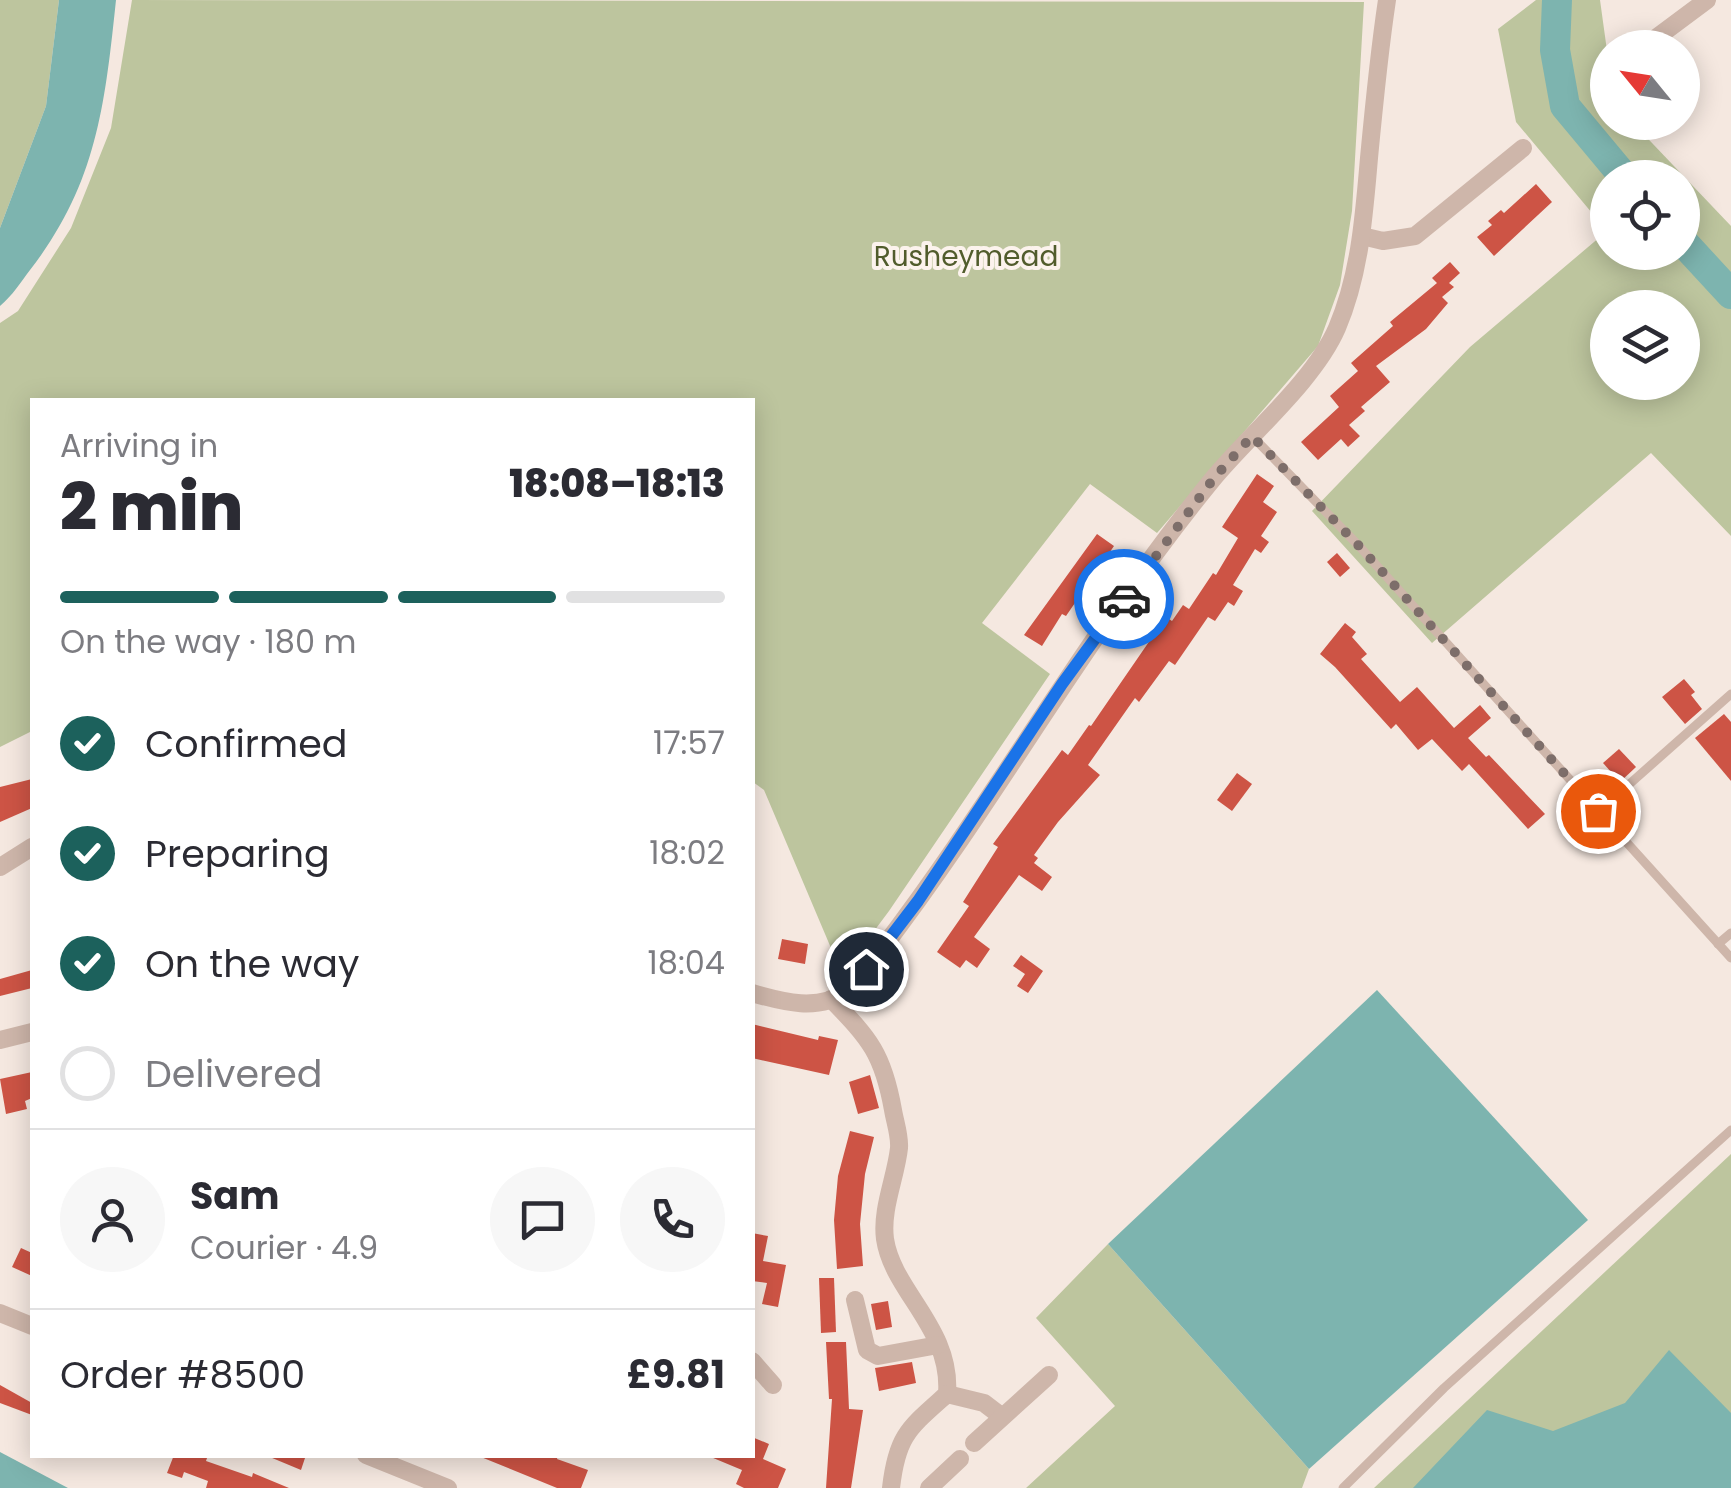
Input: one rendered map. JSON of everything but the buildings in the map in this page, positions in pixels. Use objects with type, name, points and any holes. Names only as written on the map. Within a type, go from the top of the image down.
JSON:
[{"type":"street","points":[[755,994],[802,1005],[847,991],[918,901],[1062,684],[1202,492],[1315,363],[1335,333],[1355,274],[1362,236],[1387,0]]},
{"type":"street","points":[[1667,30],[1707,0]]},
{"type":"street","points":[[1362,236],[1383,242],[1415,236],[1523,148]]},
{"type":"street","points":[[0,867],[30,849]]},
{"type":"street","points":[[831,999],[870,1039],[886,1074],[900,1146],[885,1238],[899,1272],[934,1331],[948,1381],[947,1394],[904,1434],[894,1460],[891,1488]]},
{"type":"street","points":[[0,1040],[30,1032]]},
{"type":"street","points":[[855,1300],[867,1350],[878,1356],[938,1345]]},
{"type":"street","points":[[0,1313],[30,1325]]},
{"type":"street","points":[[755,1364],[773,1385]]},
{"type":"street","points":[[974,1443],[1049,1375]]},
{"type":"street","points":[[947,1394],[984,1403],[1001,1416]]},
{"type":"street","points":[[373,1458],[448,1488]]},
{"type":"street","points":[[930,1488],[960,1459]]},
{"type":"lane","points":[[1252,436],[1359,546],[1731,958]]},
{"type":"lane","points":[[1598,811],[1731,694]]},
{"type":"lane","points":[[1718,944],[1731,932]]},
{"type":"lane","points":[[1342,1488],[1444,1388],[1731,1130]]},
{"type":"green space","points":[[0,0],[59,0],[46,106],[0,228]]},
{"type":"green space","name":"Rusheymead","points":[[132,0],[1364,2],[1352,211],[1340,285],[1318,346],[1157,533],[1090,484],[982,623],[1050,674],[842,974],[764,790],[755,783],[755,398],[30,398],[30,732],[0,747],[0,323],[18,311],[71,228],[111,128]]},
{"type":"green space","points":[[1536,0],[1600,0],[1604,30],[1590,30],[1590,140],[1649,140],[1668,160],[1590,160],[1590,211],[1516,122],[1498,29]]},
{"type":"green space","points":[[1700,193],[1731,226],[1731,536],[1651,453],[1432,643],[1312,511],[1470,347],[1590,245],[1590,270],[1700,270]]},
{"type":"green space","points":[[1731,1154],[1731,1488],[1374,1488]]},
{"type":"green space","points":[[1108,1244],[1309,1469],[1302,1488],[1026,1488],[1115,1406],[1036,1318]]},
{"type":"water","points":[[59,0],[116,0],[102,108],[84,174],[70,206],[30,270],[0,306],[0,228],[46,106]]},
{"type":"water","points":[[1377,990],[1588,1220],[1309,1469],[1108,1244]]},
{"type":"water","points":[[1669,1350],[1731,1413],[1731,1488],[1413,1488],[1487,1410],[1553,1431],[1625,1403]]},
{"type":"water","points":[[0,1452],[68,1488],[0,1488]]},
{"type":"waterway","points":[[1557,0],[1555,50],[1565,106],[1610,160]]},
{"type":"waterway","points":[[1700,260],[1731,294]]},
{"type":"way so far","points":[[1124,599],[1180,521],[1252,436],[1359,546],[1598,811]]},
{"type":"route","points":[[866,969],[918,901],[1062,684],[1124,599]]}]
